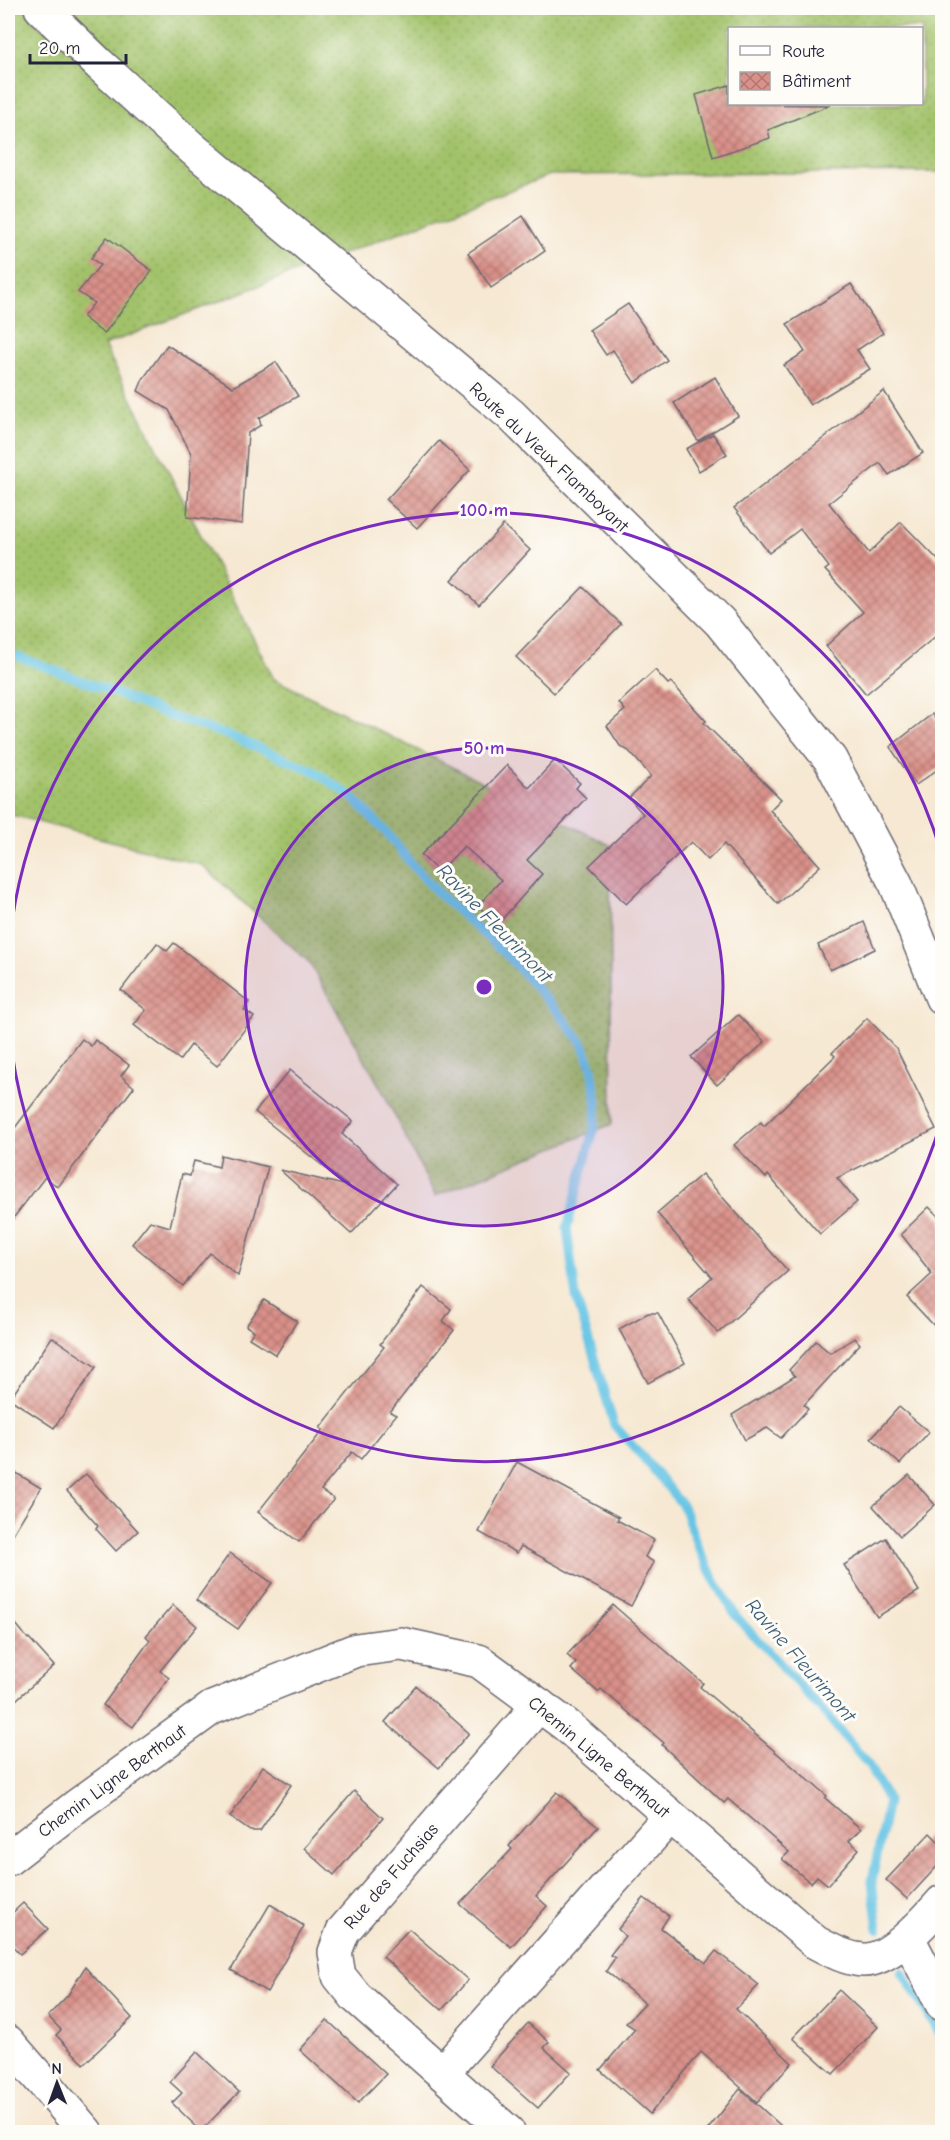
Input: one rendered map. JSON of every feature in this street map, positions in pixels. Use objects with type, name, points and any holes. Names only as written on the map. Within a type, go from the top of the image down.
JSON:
[{"type":"street","name":"Route du Vieux Flamboyant","points":[[41,8],[99,64],[194,149],[511,415],[720,622],[830,759],[896,884],[942,998]]},
{"type":"street","name":"Chemin Ligne Berthaut","points":[[8,1859],[212,1708],[356,1650],[401,1644],[479,1661],[566,1725],[814,1942],[840,1954],[866,1960],[888,1952],[908,1938],[942,1902]]},
{"type":"street","name":"Rue des Fuchsias","points":[[508,2133],[356,1997],[339,1976],[335,1952],[343,1931],[539,1705]]},
{"type":"street","points":[[442,2073],[670,1816]]},
{"type":"street","points":[[908,1938],[942,2004]]},
{"type":"street","points":[[8,2042],[86,2133]]},
{"type":"green space","points":[[8,8],[942,8],[942,174],[941,172],[550,175],[104,345],[274,679],[610,845],[612,1124],[435,1196],[383,1092],[309,962],[202,865],[8,814]]},
{"type":"building","points":[[728,85],[728,105],[830,105],[768,130],[770,138],[713,157],[696,95]]},
{"type":"building","points":[[523,216],[545,251],[491,288],[468,253]]},
{"type":"building","points":[[107,237],[152,271],[104,334],[83,317],[94,303],[78,292],[100,265],[91,258]]},
{"type":"building","points":[[851,284],[883,333],[857,350],[870,369],[810,405],[784,365],[805,352],[787,324]]},
{"type":"building","points":[[628,304],[667,360],[635,383],[613,350],[606,355],[589,330]]},
{"type":"building","points":[[167,345],[233,387],[276,362],[298,396],[259,418],[261,425],[248,433],[242,524],[187,517],[191,454],[169,410],[138,391],[143,379]]},
{"type":"building","points":[[715,377],[738,416],[698,441],[674,403]]},
{"type":"building","points":[[884,391],[923,453],[889,475],[880,463],[829,503],[869,553],[901,522],[942,564],[942,631],[866,694],[826,646],[863,612],[825,570],[829,567],[800,529],[769,553],[734,508]]},
{"type":"building","points":[[713,434],[727,454],[699,471],[686,449]]},
{"type":"building","points":[[439,441],[470,470],[417,528],[386,500]]},
{"type":"building","points":[[503,525],[530,550],[479,605],[452,580]]},
{"type":"building","points":[[583,587],[621,624],[554,693],[516,657]]},
{"type":"building","points":[[655,670],[668,684],[671,682],[706,721],[704,723],[781,799],[770,810],[820,866],[778,904],[724,844],[708,860],[691,842],[626,904],[589,866],[643,814],[629,798],[651,776],[629,751],[620,746],[607,726],[625,710],[619,703]]},
{"type":"building","points":[[932,714],[942,729],[942,766],[916,785],[890,747]]},
{"type":"building","points":[[555,760],[580,783],[576,788],[586,798],[527,860],[542,874],[498,924],[478,906],[501,880],[464,846],[439,872],[421,855],[507,765],[529,788]]},
{"type":"building","points":[[864,922],[875,949],[830,970],[818,945]]},
{"type":"building","points":[[157,943],[167,951],[174,943],[249,1002],[244,1010],[254,1017],[217,1066],[191,1045],[180,1060],[134,1025],[146,1010],[121,990]]},
{"type":"building","points":[[738,1015],[765,1042],[717,1085],[691,1057]]},
{"type":"building","points":[[867,1018],[896,1048],[936,1129],[837,1178],[857,1202],[820,1234],[768,1175],[766,1178],[734,1145],[761,1122],[764,1126],[835,1056],[832,1053]]},
{"type":"building","points":[[82,1039],[91,1046],[95,1040],[129,1065],[121,1076],[134,1087],[58,1187],[45,1177],[8,1225],[8,1137]]},
{"type":"building","points":[[290,1070],[353,1121],[342,1134],[397,1184],[351,1234],[280,1170],[348,1186],[255,1112]]},
{"type":"building","points":[[221,1155],[268,1167],[238,1276],[210,1253],[183,1286],[132,1244],[150,1221],[170,1227],[182,1174],[190,1176],[194,1161],[219,1167]]},
{"type":"building","points":[[702,1174],[788,1271],[718,1333],[688,1299],[712,1277],[657,1213]]},
{"type":"building","points":[[929,1207],[942,1220],[942,1334],[907,1297],[932,1274],[901,1234]]},
{"type":"building","points":[[423,1287],[451,1309],[443,1321],[454,1330],[390,1412],[396,1415],[361,1459],[352,1452],[321,1490],[334,1499],[299,1542],[258,1512],[323,1430],[320,1428],[384,1347],[380,1344]]},
{"type":"building","points":[[264,1300],[297,1321],[276,1355],[249,1338],[254,1331],[246,1326]]},
{"type":"building","points":[[648,1313],[658,1313],[685,1363],[648,1383],[619,1329]]},
{"type":"building","points":[[52,1337],[96,1367],[54,1428],[10,1399]]},
{"type":"building","points":[[855,1338],[860,1344],[804,1405],[808,1409],[781,1438],[767,1428],[745,1440],[732,1415],[795,1376],[789,1370],[816,1341],[830,1353]]},
{"type":"building","points":[[899,1407],[929,1432],[900,1464],[871,1438]]},
{"type":"building","points":[[517,1462],[619,1517],[617,1520],[654,1540],[645,1557],[654,1562],[631,1606],[521,1546],[517,1553],[479,1532]]},
{"type":"building","points":[[8,1468],[41,1488],[8,1542]]},
{"type":"building","points":[[86,1474],[138,1531],[116,1551],[96,1529],[98,1526],[67,1491]]},
{"type":"building","points":[[909,1475],[935,1505],[900,1536],[873,1506]]},
{"type":"building","points":[[886,1538],[919,1591],[877,1617],[844,1565]]},
{"type":"building","points":[[230,1553],[272,1583],[238,1629],[196,1600]]},
{"type":"building","points":[[173,1605],[197,1626],[160,1671],[169,1678],[133,1727],[103,1705],[150,1640],[146,1636]]},
{"type":"building","points":[[613,1605],[703,1683],[700,1687],[827,1796],[825,1798],[861,1829],[849,1841],[859,1849],[828,1885],[817,1876],[811,1883],[782,1859],[789,1852],[728,1799],[724,1803],[662,1745],[664,1743],[601,1689],[598,1692],[571,1669],[576,1663],[567,1655]]},
{"type":"building","points":[[8,1614],[54,1666],[8,1707]]},
{"type":"building","points":[[416,1686],[469,1733],[439,1768],[385,1722]]},
{"type":"building","points":[[263,1766],[291,1785],[260,1831],[250,1831],[230,1817]]},
{"type":"building","points":[[354,1791],[383,1818],[334,1875],[304,1848]]},
{"type":"building","points":[[557,1792],[598,1827],[536,1896],[547,1906],[511,1947],[460,1904],[512,1849],[509,1846]]},
{"type":"building","points":[[930,1833],[942,1845],[942,1861],[907,1899],[886,1880]]},
{"type":"building","points":[[644,1898],[669,1916],[661,1928],[706,1963],[716,1951],[759,1985],[736,2009],[792,2063],[757,2102],[701,2052],[650,2114],[600,2070],[635,2029],[626,2023],[645,2003],[606,1971],[615,1958],[610,1955],[625,1936],[618,1929]]},
{"type":"building","points":[[23,1903],[48,1929],[20,1954],[8,1941],[8,1917]]},
{"type":"building","points":[[270,1904],[304,1926],[267,1992],[231,1970]]},
{"type":"building","points":[[409,1929],[468,1980],[442,2010],[383,1957]]},
{"type":"building","points":[[85,1967],[132,2018],[84,2064],[56,2035],[61,2030],[48,2016],[68,1995]]},
{"type":"building","points":[[839,1990],[878,2027],[833,2074],[793,2038]]},
{"type":"building","points":[[327,2020],[386,2074],[358,2103],[300,2050]]},
{"type":"building","points":[[528,2023],[549,2042],[544,2048],[571,2072],[538,2108],[490,2066]]},
{"type":"building","points":[[197,2052],[239,2092],[201,2131],[172,2103],[182,2093],[170,2082]]},
{"type":"building","points":[[740,2089],[789,2133],[705,2133]]},
{"type":"waterway","name":"Ravine Fleurimont","points":[[8,653],[170,716],[230,736],[314,771],[351,796],[386,832],[441,896],[507,955],[583,1044],[592,1068],[597,1103],[594,1130],[567,1228],[576,1297],[614,1425],[683,1506],[697,1545],[736,1616],[829,1718],[869,1766],[888,1801],[872,1881],[878,1929]]},
{"type":"waterway","name":"Ravine Fleurimont","points":[[902,1972],[942,2037]]}]
